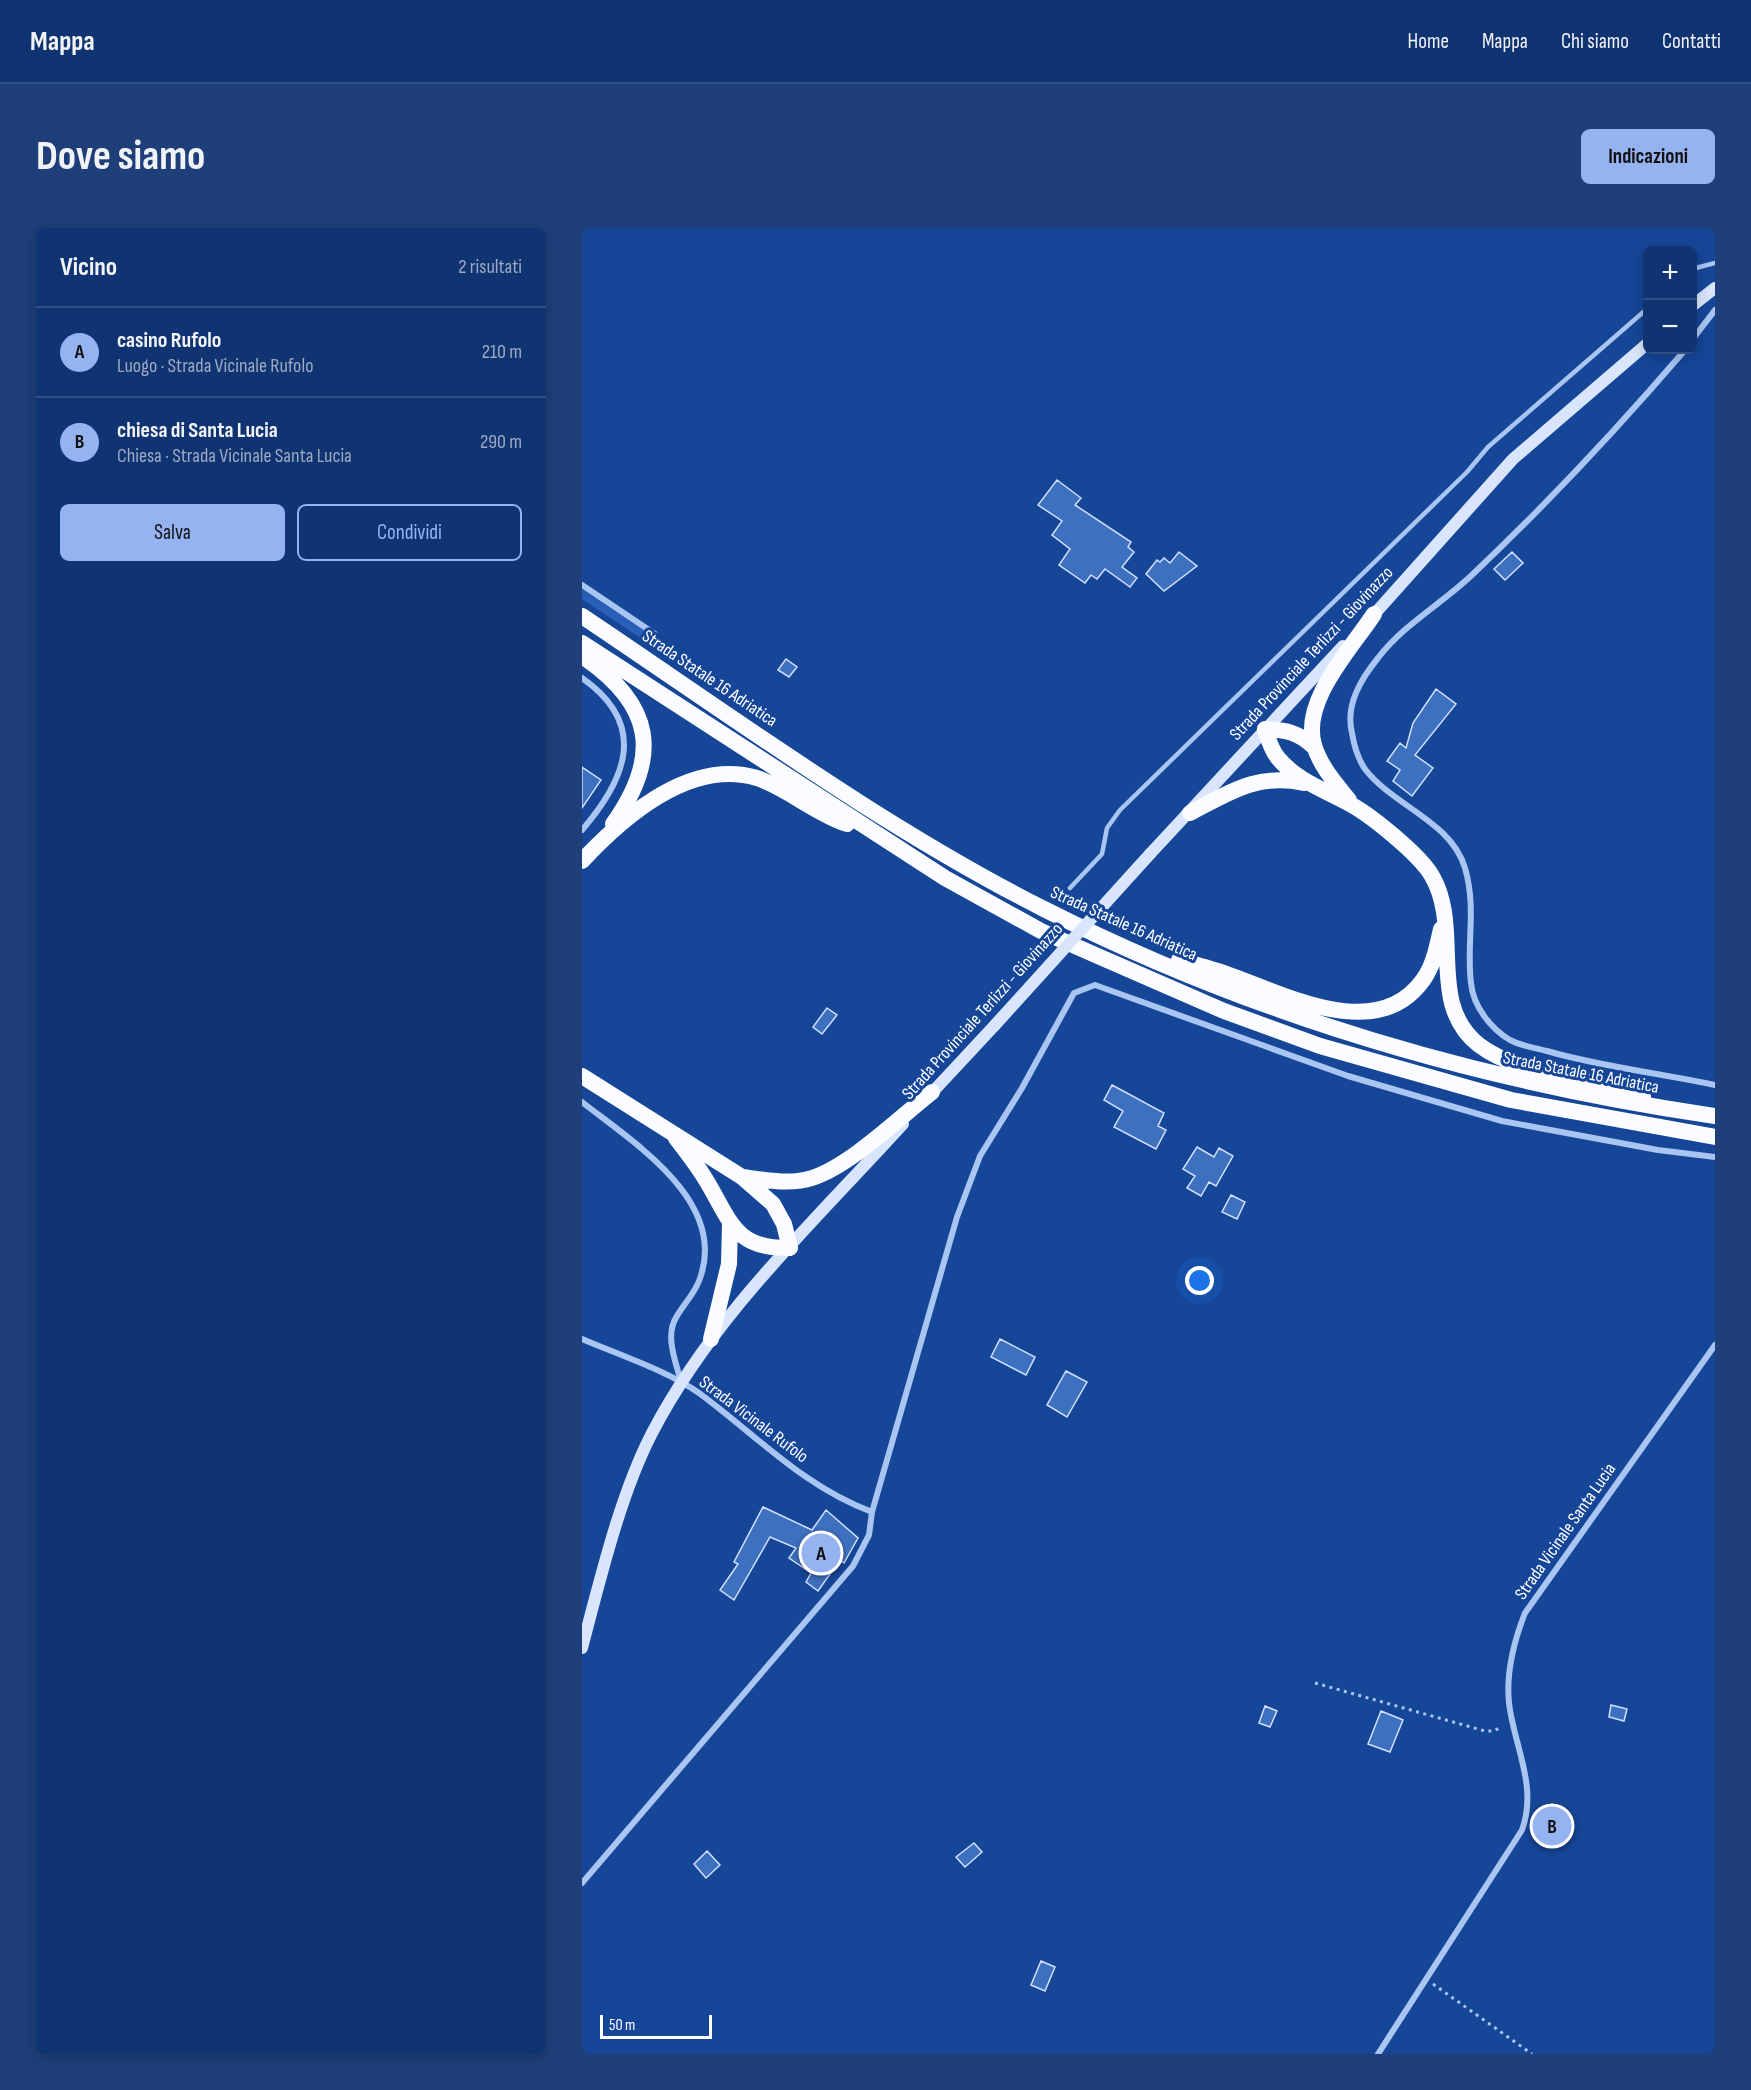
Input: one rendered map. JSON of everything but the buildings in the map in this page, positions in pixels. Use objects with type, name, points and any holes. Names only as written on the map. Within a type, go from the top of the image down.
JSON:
[{"type":"highway","points":[[1353,806],[1327,773],[1314,747],[1311,727],[1321,693],[1374,614]]},
{"type":"highway","name":"Strada Statale 16 Adriatica","points":[[582,616],[873,810],[1015,893],[1116,943],[1246,999],[1358,1037],[1545,1087],[1715,1116]]},
{"type":"highway","points":[[582,643],[869,831],[945,878],[1041,931],[1224,1011],[1320,1047],[1511,1100],[1715,1137]]},
{"type":"highway","points":[[582,656],[616,682],[636,711],[643,732],[644,757],[631,798],[602,839],[582,861]]},
{"type":"highway","points":[[1314,747],[1301,735],[1287,730],[1264,729],[1276,756],[1290,771],[1353,806],[1426,865],[1439,891],[1449,959],[1451,1006],[1461,1028],[1480,1046],[1508,1062],[1621,1089],[1677,1111]]},
{"type":"highway","points":[[602,839],[646,805],[678,786],[708,775],[732,774],[756,778],[778,787],[825,817],[869,831]]},
{"type":"highway","points":[[1190,813],[1240,788],[1266,779],[1287,779],[1311,784]]},
{"type":"highway","points":[[1116,943],[1223,972],[1313,1006],[1341,1012],[1370,1010],[1391,1004],[1410,994],[1422,981],[1431,965],[1443,922]]},
{"type":"highway","points":[[582,1076],[676,1138],[742,1177],[772,1204],[784,1224],[790,1248],[769,1248],[754,1244],[740,1236],[730,1224],[706,1178],[676,1138]]},
{"type":"highway","points":[[742,1177],[768,1181],[811,1179],[841,1164],[932,1092]]},
{"type":"highway","points":[[711,1339],[729,1264],[730,1224]]},
{"type":"main road","points":[[1697,302],[1715,288]]},
{"type":"main road","name":"Strada Provinciale Terlizzi - Giovinazzo","points":[[582,1648],[625,1502],[651,1434],[681,1383],[711,1339],[754,1284],[790,1248],[1190,813],[1264,729],[1374,614],[1513,459],[1643,347]]},
{"type":"street","points":[[1697,333],[1715,310]]},
{"type":"street","points":[[1682,354],[1629,416],[1548,501],[1470,577],[1409,626],[1378,657],[1353,698],[1351,730],[1363,767],[1388,793],[1430,822],[1462,856],[1472,898],[1471,984],[1475,1001],[1496,1030],[1512,1041],[1573,1059],[1715,1085]]},
{"type":"street","points":[[582,585],[655,634]]},
{"type":"street","points":[[582,678],[603,695],[614,710],[623,732],[625,750],[623,767],[614,788],[582,830]]},
{"type":"street","points":[[582,1883],[853,1566],[869,1535],[872,1512],[957,1217],[980,1156],[1022,1088],[1074,993],[1095,985],[1348,1076],[1502,1121],[1658,1150],[1715,1157]]},
{"type":"street","points":[[582,1102],[670,1174],[687,1196],[700,1222],[705,1242],[703,1268],[694,1292],[673,1321],[670,1335],[681,1383]]},
{"type":"street","name":"Strada Vicinale Rufolo","points":[[582,1339],[698,1392],[791,1468],[852,1505],[872,1512]]},
{"type":"street","name":"Strada Vicinale Santa Lucia","points":[[1378,2054],[1522,1830],[1527,1815],[1526,1776],[1509,1703],[1510,1676],[1516,1636],[1525,1613],[1715,1345]]},
{"type":"lane","points":[[1697,268],[1715,263]]},
{"type":"lane","points":[[1070,888],[1102,854],[1107,828],[1120,810],[1467,472],[1488,447],[1643,311]]},
{"type":"path","points":[[1315,1683],[1357,1697],[1485,1731],[1500,1728],[1513,1718]]},
{"type":"path","points":[[1426,1980],[1532,2054]]},
{"type":"shaded area","points":[[582,589],[661,641],[657,649],[582,599]]},
{"type":"place","name":"casino Rufolo","points":[[821,1553]]},
{"type":"place","name":"chiesa di Santa Lucia","points":[[1552,1826]]}]
